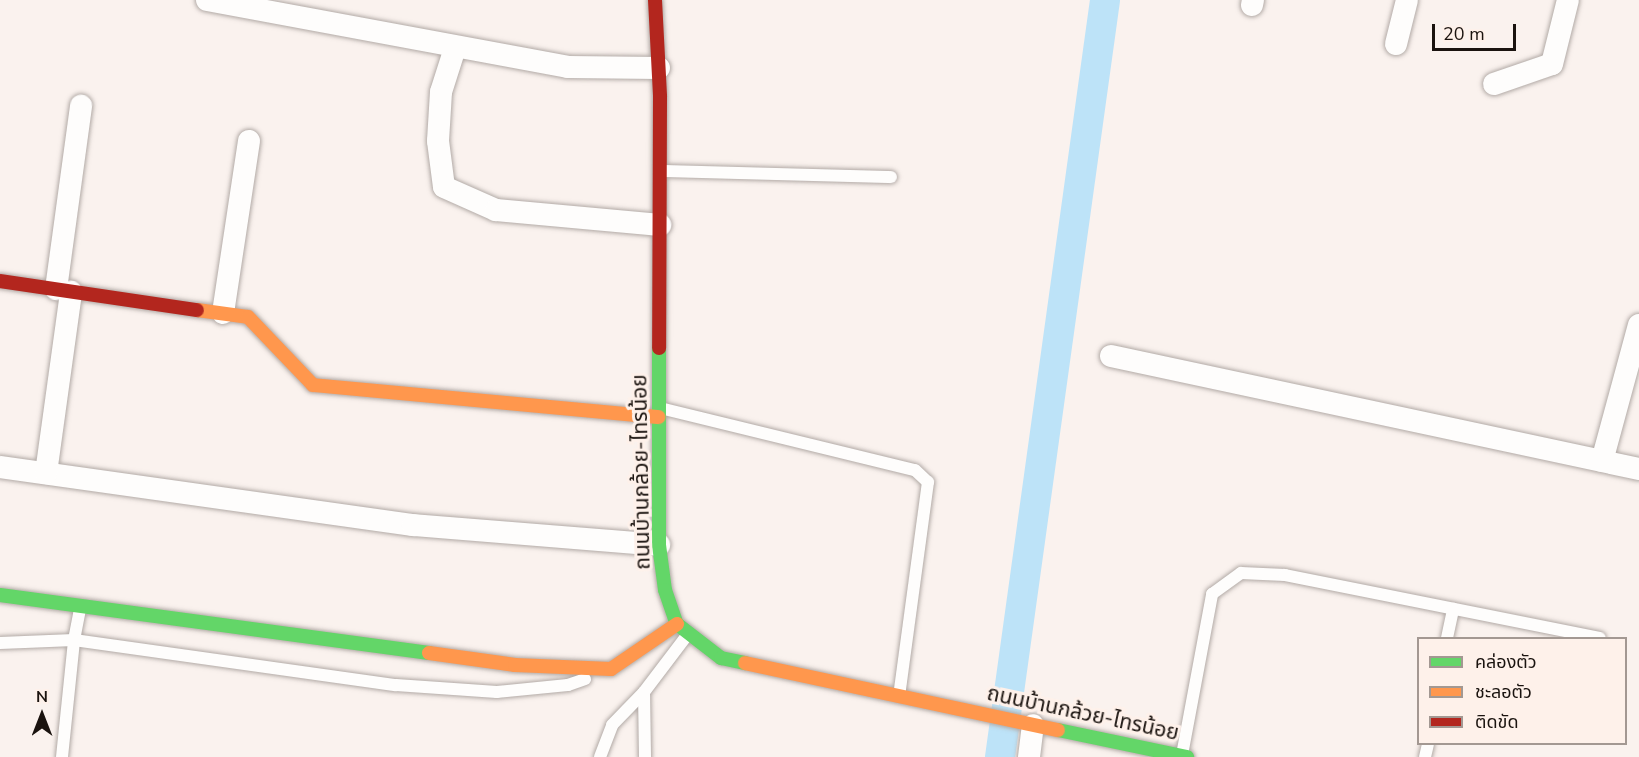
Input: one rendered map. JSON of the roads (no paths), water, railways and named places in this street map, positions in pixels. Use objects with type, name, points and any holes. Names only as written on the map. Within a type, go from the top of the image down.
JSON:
[{"type":"street","points":[[207,0],[455,48],[568,67],[659,68]]},
{"type":"street","name":"ถนนบ้านกล้วย-ไทรน้อย","points":[[656,0],[660,171],[659,545],[666,590],[677,624],[721,658],[899,697],[988,713],[1029,725],[1185,757]]},
{"type":"street","points":[[1396,44],[1407,0]]},
{"type":"street","points":[[1494,84],[1552,64],[1568,0]]},
{"type":"street","points":[[455,48],[441,92],[438,141],[444,187],[496,210],[660,225]]},
{"type":"street","points":[[46,473],[81,105]]},
{"type":"street","points":[[223,314],[249,141]]},
{"type":"street","points":[[0,281],[248,317],[313,385],[659,413]]},
{"type":"street","points":[[1602,461],[1639,325]]},
{"type":"street","points":[[1111,356],[1639,469]]},
{"type":"street","points":[[0,467],[413,525],[659,545]]},
{"type":"street","points":[[0,595],[515,665],[611,669],[677,624]]},
{"type":"street","points":[[1029,725],[1029,757]]},
{"type":"lane","points":[[660,171],[891,177]]},
{"type":"lane","points":[[659,413],[915,470],[928,482],[899,697]]},
{"type":"lane","points":[[1185,757],[1212,594],[1241,573],[1285,575],[1590,637]]},
{"type":"lane","points":[[62,757],[74,640],[80,606]]},
{"type":"lane","points":[[1447,637],[1453,609]]},
{"type":"lane","points":[[600,757],[612,725],[644,692],[688,634]]},
{"type":"lane","points":[[0,643],[74,640],[396,685],[497,692],[568,685],[611,669]]},
{"type":"lane","points":[[644,692],[645,757]]},
{"type":"waterway","points":[[1000,757],[1105,0]]}]
